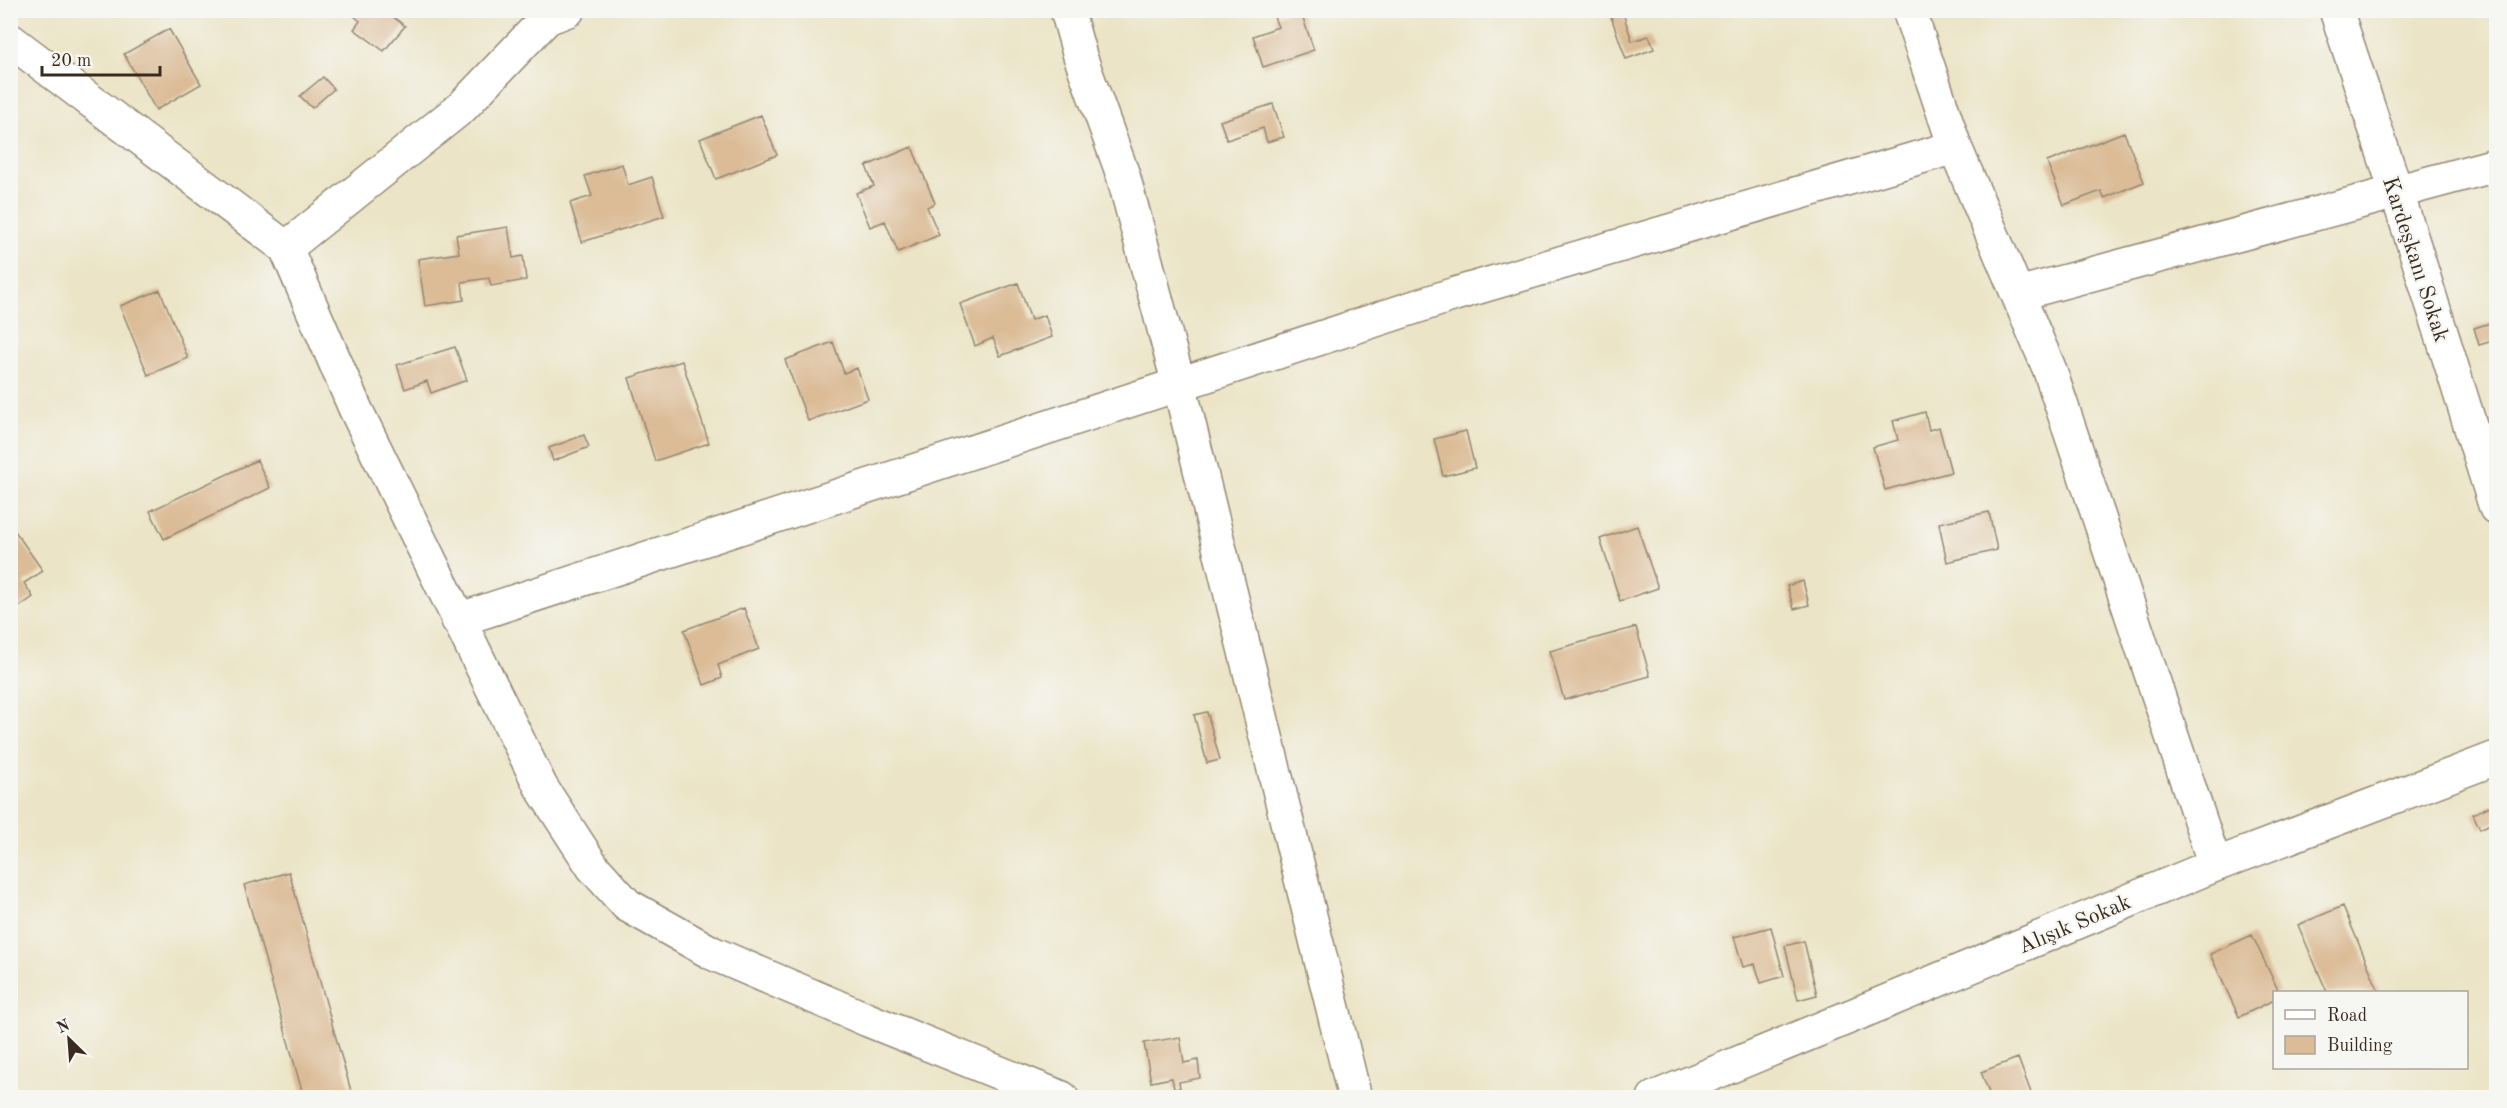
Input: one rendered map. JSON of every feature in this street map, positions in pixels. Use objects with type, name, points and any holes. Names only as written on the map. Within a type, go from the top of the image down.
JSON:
[{"type":"street","points":[[1066,10],[1080,57],[1123,175],[1179,385],[1355,1098]]},
{"type":"street","points":[[1909,10],[1955,147],[2049,368],[2215,865]]},
{"type":"street","name":"Kardeşkanı Sokak","points":[[2336,10],[2396,190],[2496,508]]},
{"type":"street","points":[[286,249],[462,106],[552,13]]},
{"type":"street","points":[[10,40],[286,249],[355,408],[541,788],[593,867],[627,905],[712,953],[868,1020],[1062,1098]]},
{"type":"street","points":[[458,620],[892,476],[1455,294],[1955,147]]},
{"type":"street","points":[[2018,294],[2396,190],[2496,165]]},
{"type":"street","name":"Alışık Sokak","points":[[1654,1098],[2215,865],[2496,758]]},
{"type":"building","points":[[347,10],[396,10],[392,16],[405,26],[384,51],[354,29],[360,21]]},
{"type":"building","points":[[1292,10],[1300,10],[1314,50],[1263,67],[1253,36],[1278,27],[1274,17]]},
{"type":"building","points":[[1622,10],[1632,41],[1649,36],[1654,49],[1626,59],[1610,14]]},
{"type":"building","points":[[169,29],[201,84],[156,110],[124,54]]},
{"type":"building","points":[[323,77],[334,89],[312,108],[300,96]]},
{"type":"building","points":[[1273,104],[1284,137],[1267,142],[1263,128],[1227,140],[1220,121]]},
{"type":"building","points":[[761,115],[777,155],[716,179],[700,139]]},
{"type":"building","points":[[2124,132],[2144,182],[2104,198],[2101,191],[2064,205],[2047,162]]},
{"type":"building","points":[[912,147],[935,203],[927,207],[939,235],[898,252],[885,221],[870,227],[856,193],[874,186],[866,166]]},
{"type":"building","points":[[622,164],[628,185],[652,177],[664,216],[582,242],[570,203],[592,196],[585,176]]},
{"type":"building","points":[[508,227],[513,258],[523,256],[526,280],[491,286],[489,278],[462,282],[464,300],[425,306],[418,259],[459,253],[456,235]]},
{"type":"building","points":[[1018,283],[1031,320],[1045,315],[1052,337],[1000,356],[993,338],[975,346],[960,304]]},
{"type":"building","points":[[160,290],[188,358],[148,375],[120,306]]},
{"type":"building","points":[[2496,321],[2496,340],[2479,345],[2474,328]]},
{"type":"building","points":[[833,342],[844,373],[857,368],[868,399],[808,421],[785,360]]},
{"type":"building","points":[[455,347],[467,380],[431,393],[427,381],[405,389],[397,365]]},
{"type":"building","points":[[682,361],[709,443],[655,461],[629,378]]},
{"type":"building","points":[[1925,412],[1929,430],[1939,427],[1951,472],[1885,490],[1873,447],[1898,440],[1893,421]]},
{"type":"building","points":[[1466,431],[1475,468],[1443,476],[1434,439]]},
{"type":"building","points":[[584,435],[589,447],[553,461],[549,448]]},
{"type":"building","points":[[257,460],[270,488],[164,539],[150,511]]},
{"type":"building","points":[[1989,512],[1997,550],[1947,562],[1939,523]]},
{"type":"building","points":[[10,524],[43,571],[24,583],[33,597],[10,613]]},
{"type":"building","points":[[1637,526],[1658,588],[1620,601],[1600,539]]},
{"type":"building","points":[[1803,581],[1809,605],[1794,609],[1787,586]]},
{"type":"building","points":[[744,608],[759,649],[718,665],[722,678],[704,685],[684,630]]},
{"type":"building","points":[[1636,627],[1650,676],[1564,700],[1550,651]]},
{"type":"building","points":[[1207,712],[1220,760],[1207,763],[1194,715]]},
{"type":"building","points":[[2496,803],[2496,821],[2480,829],[2473,814]]},
{"type":"building","points":[[289,872],[353,1098],[304,1098],[244,885]]},
{"type":"building","points":[[2343,906],[2379,991],[2327,991],[2298,925]]},
{"type":"building","points":[[1771,927],[1784,976],[1761,983],[1755,964],[1743,967],[1734,937]]},
{"type":"building","points":[[2252,935],[2279,991],[2273,991],[2273,1000],[2239,1017],[2210,954]]},
{"type":"building","points":[[1804,941],[1817,995],[1798,1000],[1785,946]]},
{"type":"building","points":[[1180,1037],[1184,1063],[1198,1060],[1200,1078],[1179,1082],[1180,1088],[1174,1089],[1172,1078],[1151,1082],[1144,1043]]},
{"type":"building","points":[[2018,1058],[2033,1098],[1991,1098],[1981,1072]]}]
